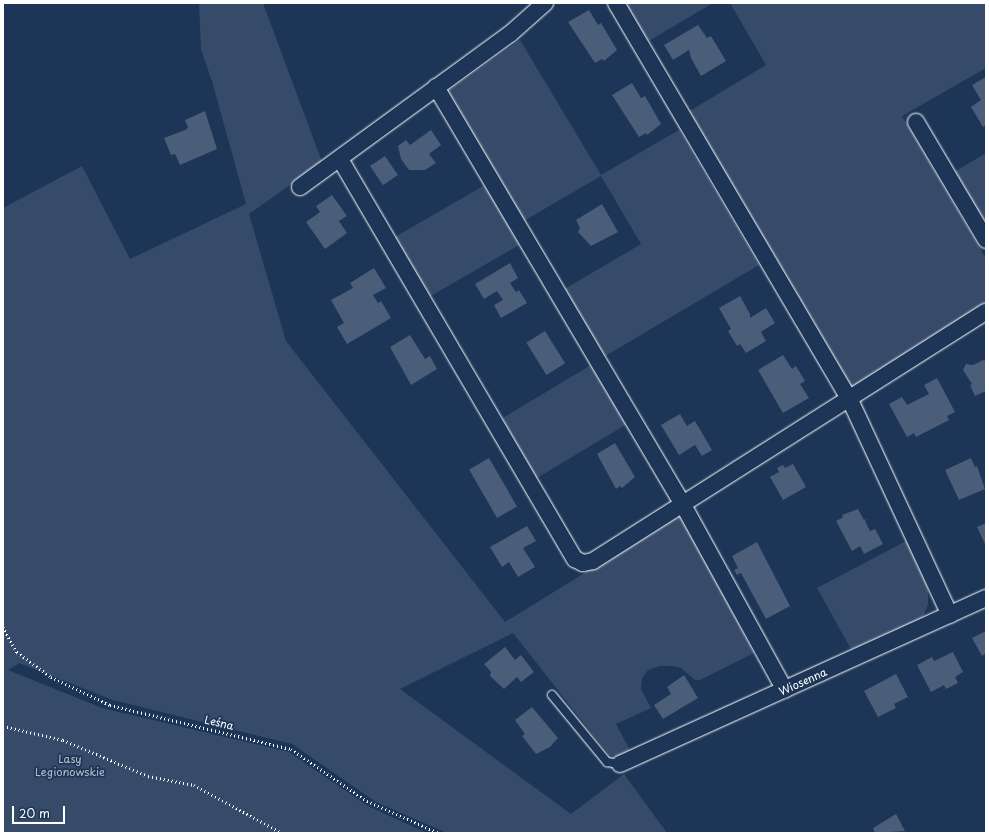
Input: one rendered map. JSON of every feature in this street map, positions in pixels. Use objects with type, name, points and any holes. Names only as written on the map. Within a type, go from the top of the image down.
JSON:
[{"type":"street","points":[[300,187],[510,34],[544,3]]},
{"type":"street","points":[[616,3],[850,400],[950,615]]},
{"type":"street","points":[[436,87],[682,503],[785,690]]},
{"type":"street","points":[[916,122],[986,240]]},
{"type":"street","points":[[340,159],[575,559],[583,563],[593,561],[682,503],[850,400],[986,312]]},
{"type":"street","name":"Wiosenna","points":[[620,764],[986,598]]},
{"type":"lane","points":[[552,695],[607,762],[620,764]]},
{"type":"path","name":"Leśna","points":[[3,627],[17,652],[51,678],[110,705],[291,749],[367,801],[439,833]]},
{"type":"path","points":[[3,726],[63,740],[148,776],[194,785],[282,833]]},
{"type":"green space","name":"Lasy Legionowskie","points":[[199,3],[263,3],[322,162],[249,214],[286,341],[505,622],[680,514],[754,653],[700,680],[695,680],[681,668],[672,666],[660,666],[648,670],[642,678],[641,689],[651,708],[616,724],[631,752],[621,757],[609,755],[513,633],[400,689],[571,814],[624,774],[667,833],[447,833],[376,802],[292,744],[113,700],[19,663],[8,670],[102,708],[289,752],[368,806],[427,833],[3,833],[3,208],[82,166],[130,259],[246,204],[212,81],[201,50]]},
{"type":"green space","points":[[624,3],[713,3],[647,42]]},
{"type":"green space","points":[[730,3],[986,3],[986,68],[902,116],[986,259],[986,321],[856,387],[849,386],[688,112],[766,65]]},
{"type":"green space","points":[[520,40],[601,175],[679,130],[759,265],[602,358],[563,290],[641,244],[601,176],[522,222],[448,96],[449,90]]},
{"type":"green space","points":[[986,153],[986,227],[954,172]]},
{"type":"green space","points":[[485,185],[520,245],[428,298],[393,238]]},
{"type":"green space","points":[[591,365],[627,424],[536,479],[500,420]]},
{"type":"green space","points":[[908,540],[928,585],[928,604],[922,620],[852,651],[817,588]]},
{"type":"building","points":[[589,10],[598,25],[601,23],[617,50],[604,61],[602,59],[595,63],[568,22]]},
{"type":"building","points":[[698,25],[707,38],[711,36],[726,61],[701,76],[691,58],[689,50],[673,60],[664,45]]},
{"type":"building","points":[[986,77],[986,125],[983,127],[971,107],[981,100],[972,85]]},
{"type":"building","points":[[632,83],[641,98],[645,96],[661,124],[647,135],[646,133],[639,137],[612,95]]},
{"type":"building","points":[[205,111],[217,149],[180,165],[175,154],[171,155],[164,138],[185,130],[188,128],[185,120]]},
{"type":"building","points":[[431,130],[441,145],[429,154],[436,163],[425,170],[409,170],[401,159],[398,146],[406,140],[410,145]]},
{"type":"building","points":[[385,156],[398,175],[383,185],[370,166]]},
{"type":"building","points":[[332,195],[347,216],[339,221],[347,233],[325,249],[306,222],[320,212],[316,206]]},
{"type":"building","points":[[602,204],[618,232],[591,246],[578,232],[580,228],[576,220]]},
{"type":"building","points":[[510,263],[518,278],[510,283],[516,292],[519,290],[527,303],[501,318],[494,305],[503,300],[497,291],[484,299],[475,284]]},
{"type":"building","points":[[374,268],[386,288],[373,295],[378,303],[381,301],[391,318],[347,344],[337,327],[344,323],[331,300],[353,288],[350,283]]},
{"type":"building","points":[[740,296],[750,314],[750,318],[766,308],[775,323],[761,332],[766,341],[746,353],[740,344],[737,346],[728,331],[731,329],[719,308]]},
{"type":"building","points":[[545,331],[565,363],[546,375],[526,343]]},
{"type":"building","points":[[410,335],[425,359],[430,356],[437,369],[411,385],[390,347]]},
{"type":"building","points":[[783,355],[792,369],[796,366],[805,381],[800,384],[809,398],[783,413],[758,370]]},
{"type":"building","points":[[983,360],[986,361],[986,391],[975,396],[970,385],[972,384],[963,370],[966,364],[973,365]]},
{"type":"building","points":[[937,378],[955,412],[947,416],[949,420],[916,437],[914,433],[907,437],[889,404],[902,397],[907,405],[929,394],[924,385]]},
{"type":"building","points":[[680,414],[687,426],[695,421],[712,450],[702,456],[695,445],[679,455],[661,425]]},
{"type":"building","points":[[615,443],[635,477],[622,488],[620,486],[616,489],[597,454]]},
{"type":"building","points":[[489,458],[517,506],[497,518],[469,469]]},
{"type":"building","points":[[971,458],[975,467],[977,466],[985,489],[959,500],[945,470]]},
{"type":"building","points":[[793,464],[806,487],[783,500],[770,477],[779,472],[777,468],[783,465],[785,468]]},
{"type":"building","points":[[858,509],[864,520],[867,519],[865,521],[870,531],[875,529],[883,544],[864,554],[860,546],[852,551],[836,521],[843,517],[842,515]]},
{"type":"building","points":[[986,523],[986,546],[977,527]]},
{"type":"building","points":[[527,526],[536,541],[523,548],[535,567],[518,577],[509,562],[502,567],[490,547]]},
{"type":"building","points":[[757,542],[790,606],[766,619],[741,573],[737,575],[734,570],[738,568],[732,556]]},
{"type":"building","points":[[986,631],[986,653],[982,656],[972,638]]},
{"type":"building","points":[[505,647],[515,660],[521,655],[534,672],[521,682],[517,677],[504,689],[490,676],[491,672],[484,664]]},
{"type":"building","points":[[953,652],[963,672],[955,677],[958,683],[946,689],[944,685],[931,692],[917,665],[932,657],[934,661]]},
{"type":"building","points":[[896,674],[908,697],[894,704],[896,708],[878,717],[864,691]]},
{"type":"building","points":[[684,675],[698,698],[663,719],[654,705],[671,694],[667,687]]},
{"type":"building","points":[[532,707],[558,738],[550,747],[536,754],[522,736],[525,734],[515,720]]},
{"type":"building","points":[[896,814],[905,831],[875,833],[873,828]]}]
